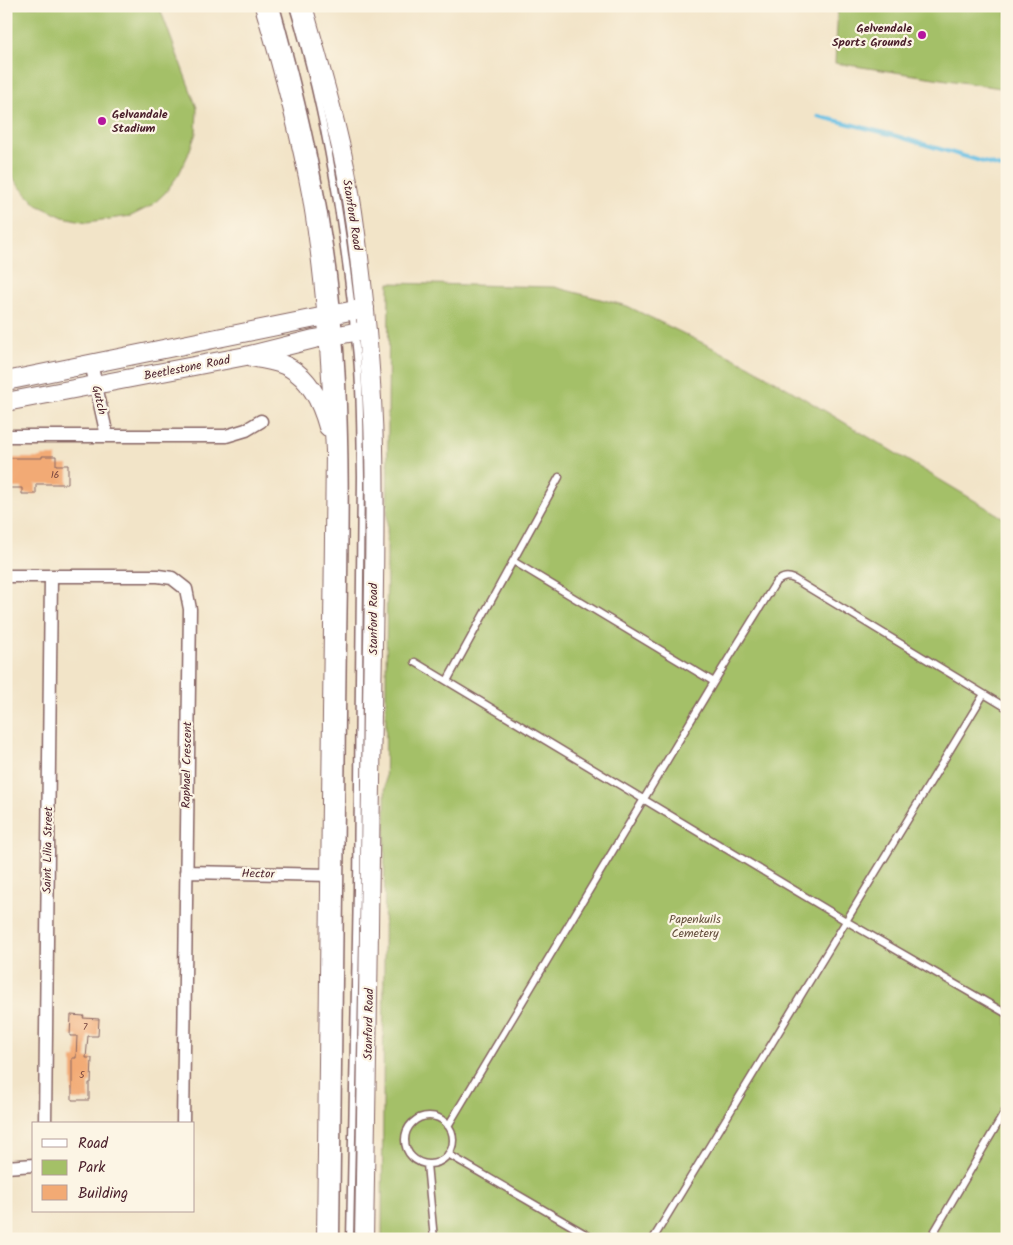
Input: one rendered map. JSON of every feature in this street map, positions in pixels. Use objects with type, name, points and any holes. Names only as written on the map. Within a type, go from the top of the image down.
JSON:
[{"type":"main road","name":"Stanford Road","points":[[264,6],[296,121],[310,190],[345,312],[347,333],[335,451],[326,1239]]},
{"type":"main road","name":"Stanford Road","points":[[303,6],[348,182],[345,312],[347,333],[374,448],[370,973],[364,1239]]},
{"type":"main road","name":"Beetlestone Road","points":[[6,381],[345,312]]},
{"type":"main road","name":"Beetlestone Road","points":[[6,402],[246,356],[347,333]]},
{"type":"main road","points":[[246,356],[281,364],[290,368],[306,382],[322,408],[335,451]]},
{"type":"street","name":"Gutch","points":[[91,363],[107,436]]},
{"type":"street","points":[[6,436],[226,436],[236,434],[261,421]]},
{"type":"street","name":"Raphael Crescent","points":[[6,576],[158,576],[172,578],[186,589],[190,609],[183,1122]]},
{"type":"street","name":"Saint Lilia Street","points":[[45,1122],[51,576]]},
{"type":"street","name":"Hector","points":[[186,872],[330,875]]},
{"type":"street","points":[[6,1167],[32,1165]]},
{"type":"lane","points":[[276,6],[296,79],[316,165],[345,312]]},
{"type":"lane","points":[[293,6],[327,139],[346,258],[345,312]]},
{"type":"lane","points":[[336,1239],[344,502],[343,419],[347,333]]},
{"type":"lane","points":[[347,333],[357,356],[361,485],[358,888],[350,1239]]},
{"type":"lane","points":[[447,681],[559,477]]},
{"type":"lane","points":[[513,561],[714,682]]},
{"type":"lane","points":[[448,1126],[714,682],[776,582],[782,577],[788,577],[1007,708]]},
{"type":"lane","points":[[415,662],[846,921],[1007,1014]]},
{"type":"lane","points":[[653,1239],[984,694]]},
{"type":"lane","points":[[930,1239],[1007,1108]]},
{"type":"lane","points":[[429,1116],[448,1126],[452,1140],[448,1154],[442,1159],[435,1163],[427,1164],[414,1159],[409,1153],[405,1139],[410,1126],[415,1121],[429,1116]]},
{"type":"lane","points":[[448,1154],[594,1239]]},
{"type":"lane","points":[[427,1164],[434,1239]]},
{"type":"green space","name":"Gelvandale Stadium","points":[[6,6],[159,6],[197,108],[196,133],[179,174],[165,193],[151,206],[131,216],[87,222],[63,217],[37,205],[19,186],[6,168]]},
{"type":"green space","name":"Gelvendale Sports Grounds","points":[[838,6],[1007,6],[1007,89],[835,63]]},
{"type":"green space","name":"Papenkuils Cemetery","points":[[389,283],[554,287],[627,306],[750,366],[1007,520],[1007,1239],[382,1239]]},
{"type":"building","points":[[42,456],[56,456],[56,465],[68,465],[68,484],[36,484],[36,494],[22,494],[22,488],[9,488],[9,458],[42,458]]},
{"type":"building","points":[[71,1015],[99,1019],[98,1036],[88,1036],[86,1058],[92,1058],[89,1100],[72,1100],[72,1058],[76,1058],[77,1036],[70,1036]]},
{"type":"waterway","points":[[818,116],[893,135],[1007,169]]},
{"type":"place","name":"Gelvendale Sports Grounds","points":[[922,35]]},
{"type":"place","name":"Gelvandale Stadium","points":[[102,121]]}]
